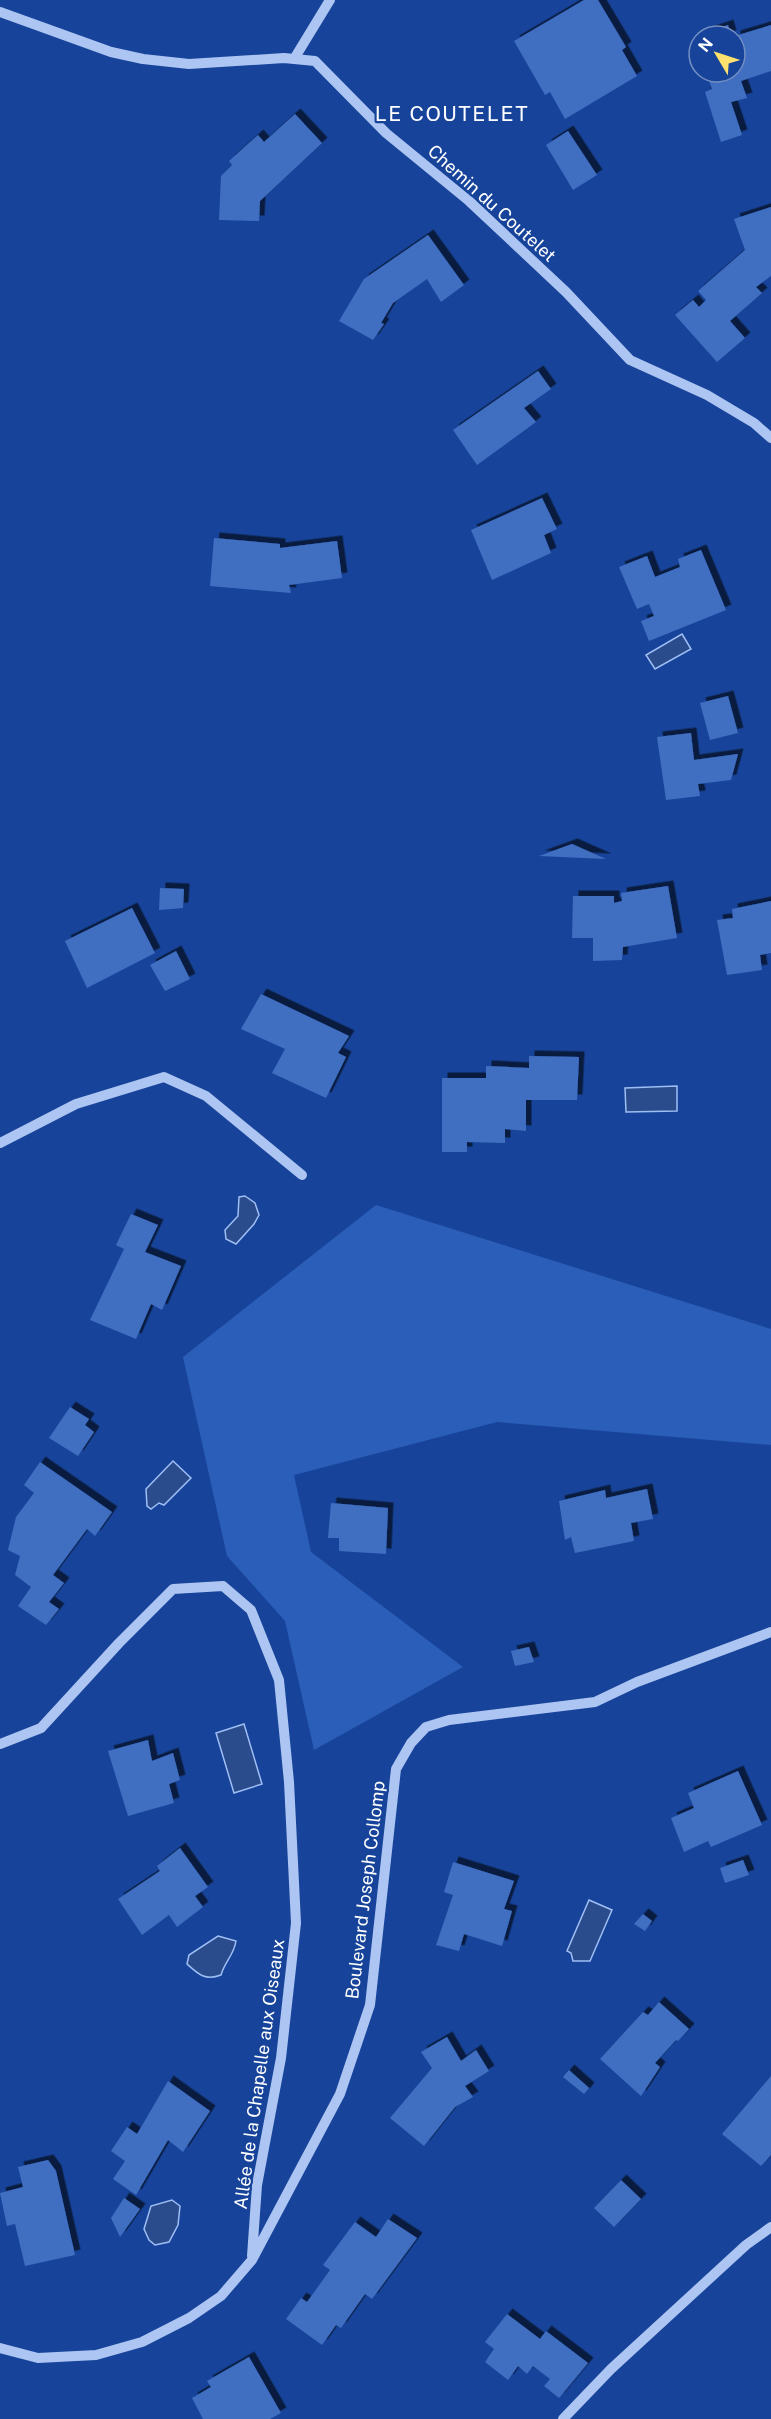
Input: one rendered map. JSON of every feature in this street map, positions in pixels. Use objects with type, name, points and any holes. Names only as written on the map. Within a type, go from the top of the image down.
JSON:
[{"type":"street","points":[[294,59],[330,0]]},
{"type":"street","name":"Chemin du Coutelet","points":[[0,12],[111,52],[143,59],[189,64],[294,59],[315,61],[386,133],[469,201],[558,284],[630,360],[707,395],[754,423],[771,438]]},
{"type":"street","points":[[0,1143],[76,1104],[164,1077],[206,1096],[302,1175]]},
{"type":"street","name":"Allée de la Chapelle aux Oiseaux","points":[[0,1744],[41,1728],[172,1589],[223,1586],[252,1610],[279,1680],[289,1782],[296,1923],[280,2058],[257,2185],[252,2260]]},
{"type":"street","name":"Boulevard Joseph Collomp","points":[[0,2348],[38,2358],[96,2355],[142,2342],[189,2318],[221,2296],[252,2260],[340,2094],[370,2005],[396,1769],[411,1743],[426,1727],[449,1720],[595,1702],[637,1682],[771,1632]]},
{"type":"street","points":[[563,2419],[620,2361],[746,2245],[771,2227]]},
{"type":"shaded area","points":[[682,634],[691,649],[655,669],[646,655]]},
{"type":"shaded area","points":[[677,1086],[677,1111],[626,1112],[625,1088]]},
{"type":"shaded area","points":[[245,1196],[255,1203],[259,1215],[236,1244],[226,1239],[225,1230],[238,1216],[239,1197]]},
{"type":"shaded area","points":[[376,1205],[771,1329],[771,1445],[497,1422],[294,1475],[311,1552],[463,1667],[314,1750],[285,1621],[227,1556],[183,1357]]},
{"type":"shaded area","points":[[173,1461],[191,1478],[164,1505],[159,1503],[151,1509],[147,1506],[146,1489]]},
{"type":"shaded area","points":[[244,1724],[262,1784],[234,1793],[216,1733]]},
{"type":"shaded area","points":[[589,1900],[612,1910],[590,1961],[573,1961],[571,1953],[567,1951]]},
{"type":"shaded area","points":[[218,1936],[236,1941],[233,1950],[221,1975],[202,1976],[187,1964],[189,1955]]},
{"type":"shaded area","points":[[172,2200],[180,2206],[178,2225],[169,2242],[155,2245],[149,2240],[144,2229],[151,2206]]},
{"type":"building","points":[[584,0],[598,0],[626,47],[622,50],[637,76],[565,119],[550,92],[545,95],[514,41]]},
{"type":"building","points":[[771,25],[771,71],[747,79],[747,32]]},
{"type":"building","points":[[710,84],[742,84],[747,98],[731,102],[742,135],[721,142],[705,92],[712,89]]},
{"type":"building","points":[[295,114],[322,143],[260,201],[259,221],[219,220],[221,176],[232,165],[229,161],[258,135],[264,142]]},
{"type":"building","points":[[568,131],[597,175],[573,190],[546,145]]},
{"type":"building","points":[[771,207],[771,276],[756,287],[762,293],[730,321],[745,338],[717,362],[675,315],[693,300],[699,307],[706,300],[698,291],[745,250],[734,219]]},
{"type":"building","points":[[428,235],[464,285],[441,302],[427,279],[393,303],[381,323],[384,324],[373,340],[339,321],[364,279]]},
{"type":"building","points":[[538,371],[551,389],[524,408],[536,422],[477,465],[453,430]]},
{"type":"building","points":[[542,498],[557,529],[544,535],[551,553],[492,580],[471,530]]},
{"type":"building","points":[[214,538],[280,544],[280,548],[337,541],[342,578],[289,585],[291,593],[210,586]]},
{"type":"building","points":[[701,550],[726,610],[649,641],[641,621],[654,616],[649,604],[637,609],[619,567],[647,556],[655,577],[680,567],[678,559]]},
{"type":"building","points":[[728,696],[738,733],[710,740],[700,703]]},
{"type":"building","points":[[691,733],[694,760],[738,754],[731,780],[698,784],[700,796],[666,800],[657,737]]},
{"type":"building","points":[[572,844],[606,859],[539,856]]},
{"type":"building","points":[[668,886],[677,938],[623,947],[622,960],[593,961],[593,938],[572,938],[573,896],[614,896],[614,903],[622,901],[621,893]]},
{"type":"building","points":[[160,888],[184,889],[183,908],[159,910]]},
{"type":"building","points":[[771,901],[771,953],[760,955],[762,970],[727,975],[717,920],[733,918],[732,909]]},
{"type":"building","points":[[132,908],[155,953],[87,988],[65,941]]},
{"type":"building","points":[[176,951],[190,979],[165,991],[150,965]]},
{"type":"building","points":[[261,994],[349,1036],[338,1053],[346,1057],[326,1098],[272,1073],[285,1049],[241,1029]]},
{"type":"building","points":[[529,1056],[579,1057],[577,1100],[526,1100],[526,1131],[505,1129],[505,1143],[467,1142],[467,1152],[442,1152],[442,1078],[486,1078],[486,1066],[529,1068]]},
{"type":"building","points":[[131,1214],[158,1225],[145,1252],[181,1266],[162,1310],[151,1304],[136,1339],[90,1320],[124,1249],[116,1245]]},
{"type":"building","points":[[70,1407],[89,1419],[85,1425],[94,1432],[78,1456],[49,1438]]},
{"type":"building","points":[[40,1462],[112,1512],[95,1536],[87,1529],[53,1575],[64,1583],[49,1602],[59,1609],[46,1625],[18,1606],[31,1587],[15,1575],[20,1556],[8,1550],[16,1517],[34,1493],[24,1485]]},
{"type":"building","points":[[647,1489],[653,1519],[631,1523],[634,1541],[575,1553],[571,1537],[565,1540],[559,1501],[605,1490],[606,1498]]},
{"type":"building","points":[[331,1503],[388,1508],[386,1554],[339,1551],[339,1538],[328,1538]]},
{"type":"building","points":[[529,1647],[534,1662],[515,1666],[511,1651]]},
{"type":"building","points":[[148,1740],[152,1761],[173,1753],[180,1780],[169,1784],[174,1803],[128,1816],[108,1751]]},
{"type":"building","points":[[738,1771],[762,1825],[711,1847],[708,1841],[684,1852],[671,1818],[694,1808],[688,1793]]},
{"type":"building","points":[[180,1848],[208,1887],[195,1896],[203,1907],[177,1927],[169,1915],[142,1935],[118,1899],[160,1871],[157,1866]]},
{"type":"building","points":[[743,1860],[749,1875],[725,1883],[720,1868]]},
{"type":"building","points":[[453,1862],[514,1881],[504,1909],[512,1911],[502,1946],[464,1934],[459,1951],[436,1945],[453,1895],[444,1892]]},
{"type":"building","points":[[643,1914],[652,1921],[645,1931],[634,1924]]},
{"type":"building","points":[[659,2002],[689,2029],[655,2063],[660,2067],[641,2096],[600,2059],[643,2012],[648,2015]]},
{"type":"building","points":[[447,2037],[461,2061],[476,2050],[489,2071],[465,2086],[473,2097],[455,2107],[424,2146],[390,2118],[432,2068],[421,2052]]},
{"type":"building","points":[[569,2070],[589,2088],[584,2094],[563,2077]]},
{"type":"building","points":[[771,2076],[771,2155],[761,2166],[722,2134]]},
{"type":"building","points":[[168,2081],[210,2111],[183,2152],[168,2140],[136,2195],[113,2179],[125,2161],[111,2151],[127,2127],[137,2134]]},
{"type":"building","points":[[48,2160],[56,2171],[75,2255],[25,2266],[15,2224],[7,2226],[0,2193],[23,2187],[18,2167]]},
{"type":"building","points":[[621,2180],[641,2199],[614,2227],[594,2208]]},
{"type":"building","points":[[124,2198],[140,2209],[120,2237],[111,2218]]},
{"type":"building","points":[[388,2219],[417,2238],[372,2299],[365,2294],[341,2328],[336,2325],[322,2345],[286,2319],[301,2298],[307,2302],[330,2270],[323,2265],[355,2222],[376,2237]]},
{"type":"building","points":[[507,2314],[540,2339],[546,2331],[588,2363],[559,2398],[544,2386],[550,2379],[533,2366],[527,2374],[518,2366],[508,2380],[485,2362],[494,2349],[485,2342]]},
{"type":"building","points":[[249,2357],[281,2413],[270,2419],[203,2419],[192,2398],[211,2387],[207,2381]]},
{"type":"district","name":"LE COUTELET","points":[[452,113]]}]
